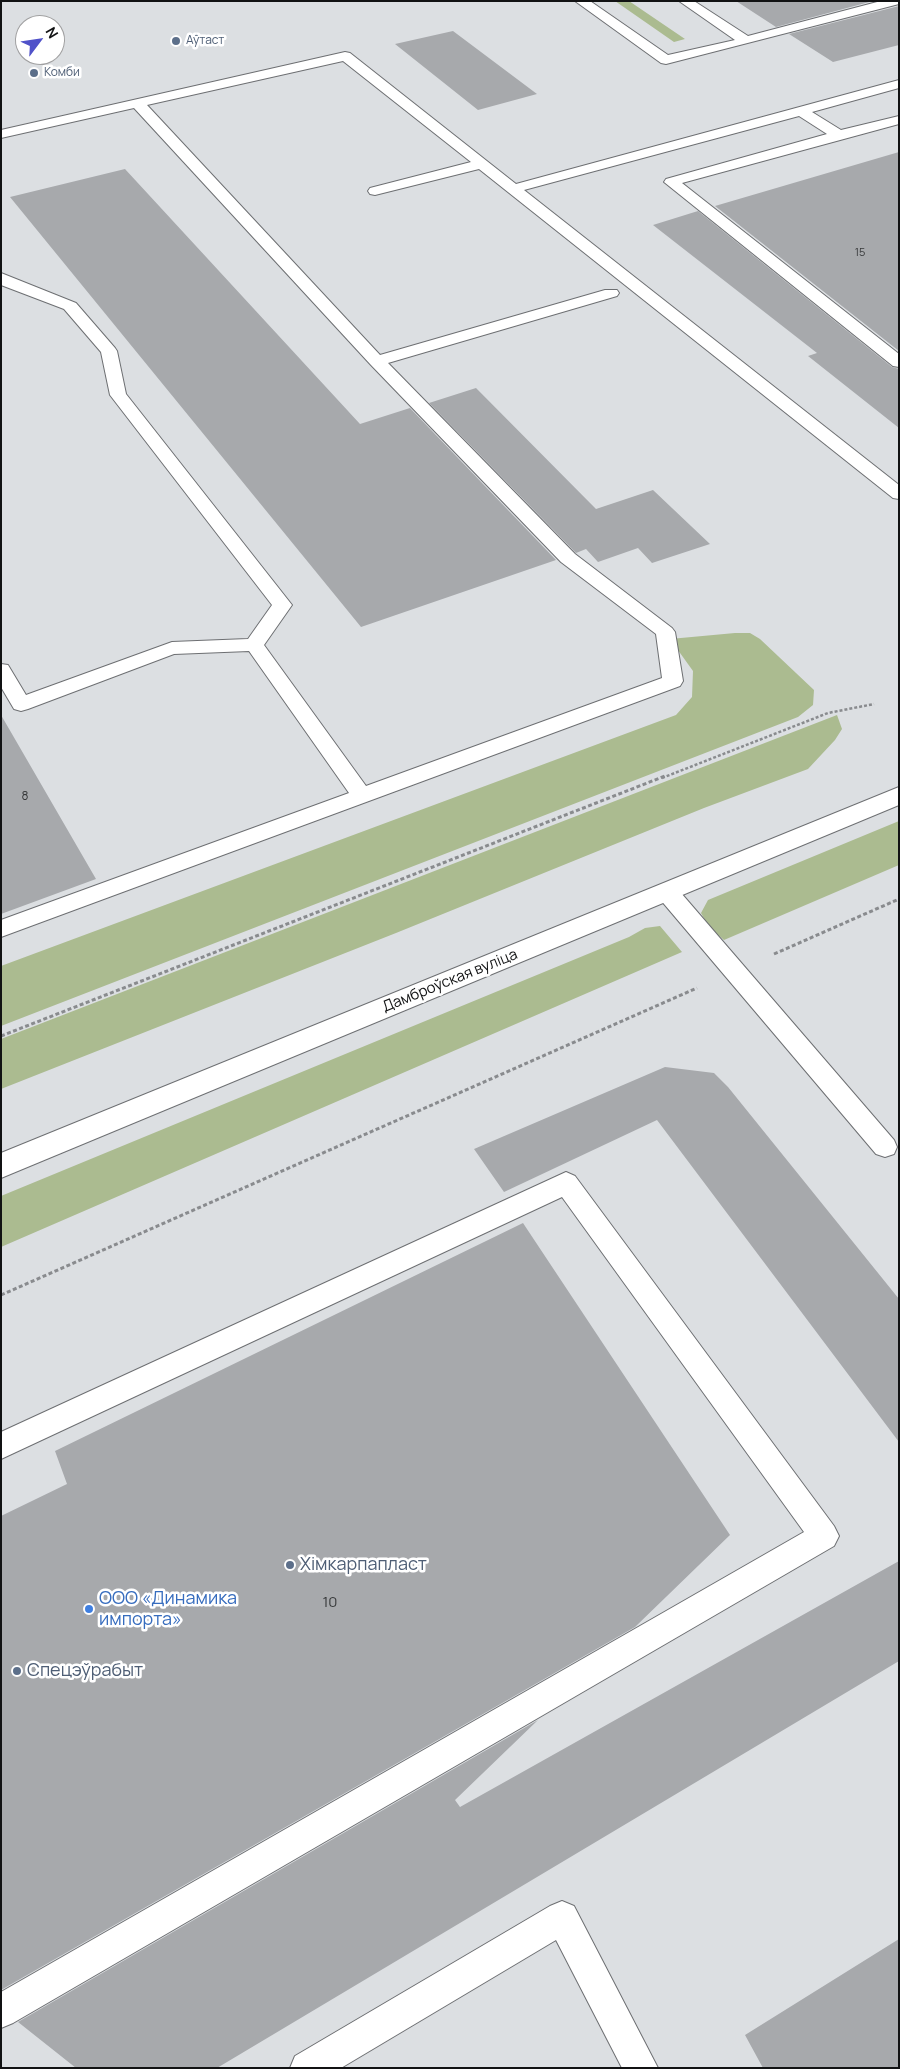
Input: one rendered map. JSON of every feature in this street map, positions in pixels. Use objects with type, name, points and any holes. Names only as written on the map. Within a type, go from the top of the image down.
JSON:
[{"type":"street","name":"Дамброўская вуліца","points":[[1,1166],[899,795]]},
{"type":"lane","points":[[581,1],[666,60],[897,1]]},
{"type":"lane","points":[[685,1],[746,41]]},
{"type":"lane","points":[[1,134],[345,56],[899,494]]},
{"type":"lane","points":[[512,189],[899,84]]},
{"type":"lane","points":[[1,929],[673,680],[665,632],[568,558],[377,361],[137,103]]},
{"type":"lane","points":[[801,111],[839,135]]},
{"type":"lane","points":[[899,120],[670,182],[899,362]]},
{"type":"lane","points":[[375,191],[481,164]]},
{"type":"lane","points":[[2,280],[70,306],[109,351],[118,395],[282,605],[254,645]]},
{"type":"lane","points":[[377,361],[611,293]]},
{"type":"lane","points":[[1,670],[21,704],[172,648],[254,645]]},
{"type":"lane","points":[[254,645],[357,788]]},
{"type":"lane","points":[[667,892],[885,1147]]},
{"type":"lane","points":[[1,1446],[566,1183],[824,1536],[1,2010]]},
{"type":"lane","points":[[307,2068],[562,1918],[641,2068]]},
{"type":"path","points":[[1,1036],[828,713],[874,704]]},
{"type":"path","points":[[1,1295],[899,899]]},
{"type":"green space","points":[[615,1],[629,1],[685,39],[674,42]]},
{"type":"green space","points":[[750,633],[760,639],[814,690],[813,705],[798,717],[1,1026],[1,966],[676,715],[692,697],[693,671],[670,639]]},
{"type":"green space","points":[[837,715],[842,729],[835,740],[808,769],[704,808],[396,933],[1,1089],[1,1039]]},
{"type":"green space","points":[[899,821],[899,865],[724,940],[709,927],[701,913],[708,900]]},
{"type":"green space","points":[[660,926],[682,952],[1,1247],[1,1196],[629,937],[645,928]]},
{"type":"building","points":[[736,1],[873,1],[776,27]]},
{"type":"building","points":[[899,6],[899,45],[833,62],[789,34]]},
{"type":"building","points":[[453,31],[537,94],[478,110],[395,44]]},
{"type":"building","points":[[899,152],[899,351],[715,206]]},
{"type":"building","points":[[125,169],[360,424],[410,408],[556,560],[361,627],[10,197]]},
{"type":"building","points":[[698,211],[892,367],[899,369],[899,428],[808,356],[817,353],[653,225]]},
{"type":"building","points":[[476,388],[596,509],[653,490],[710,544],[652,563],[638,548],[598,562],[586,549],[576,553],[429,403]]},
{"type":"building","points":[[1,715],[96,879],[1,914]]},
{"type":"building","points":[[665,1067],[714,1073],[728,1087],[899,1299],[899,1442],[657,1120],[504,1192],[474,1149]]},
{"type":"building","points":[[523,1223],[730,1535],[635,1627],[1,1990],[1,1516],[67,1484],[55,1451]]},
{"type":"building","points":[[899,1561],[899,1661],[217,2068],[76,2068],[18,2022],[538,1720],[455,1800],[460,1807]]},
{"type":"building","points":[[899,1939],[899,2068],[763,2068],[745,2035]]},
{"type":"place","name":"Аўтаст","points":[[176,41]]},
{"type":"place","name":"Комби","points":[[34,73]]},
{"type":"place","name":"Хімкарпапласт","points":[[290,1565]]},
{"type":"place","name":"ООО «Динамика импорта»","points":[[89,1609]]},
{"type":"place","name":"Спецэўрабыт","points":[[17,1671]]}]
